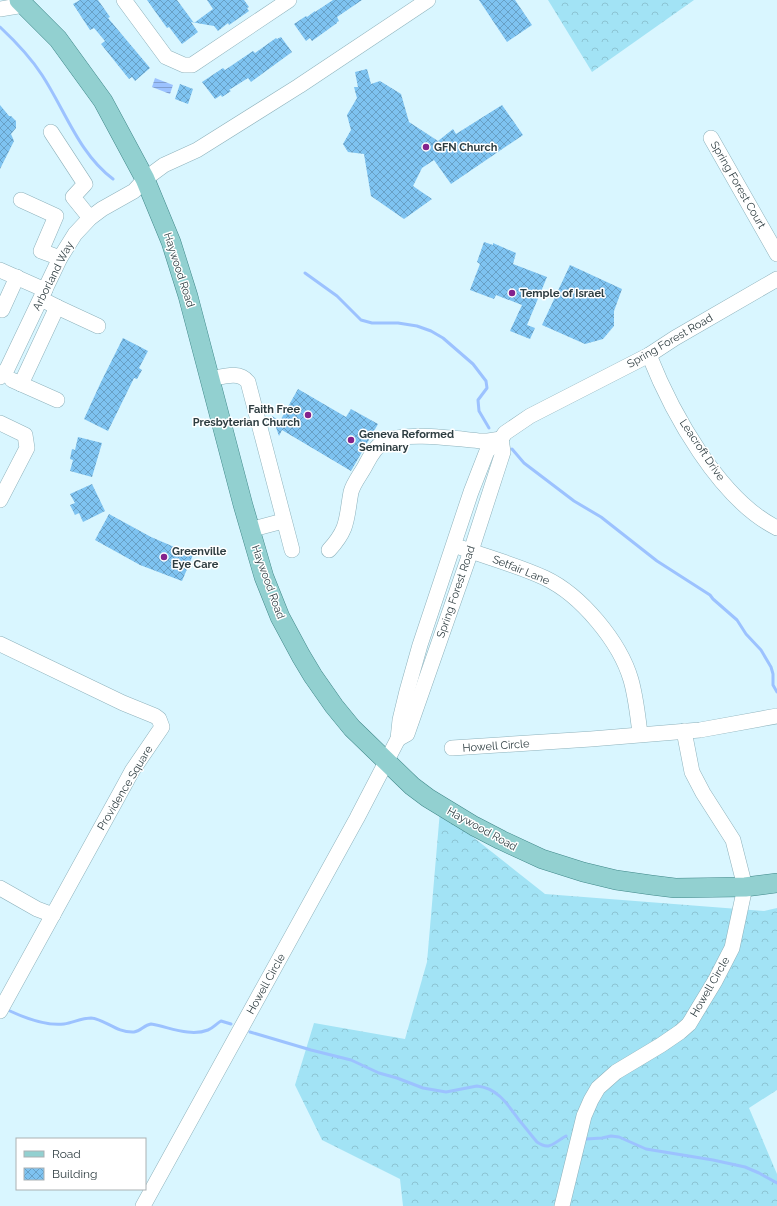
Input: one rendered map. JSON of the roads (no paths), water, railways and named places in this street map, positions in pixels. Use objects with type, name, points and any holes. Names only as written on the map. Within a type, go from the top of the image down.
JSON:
[{"type":"main road","name":"Haywood Road","points":[[22,3],[58,39],[103,101],[146,179],[171,242],[188,296],[250,530],[264,577],[280,617],[301,656],[317,682],[352,728],[412,786],[445,809],[501,840],[542,859],[583,872],[616,880],[675,888],[745,887],[777,883]]},
{"type":"street","points":[[124,0],[166,57],[184,65],[192,65],[268,6],[289,0]]},
{"type":"street","name":"Arborland Way","points":[[1,376],[7,369],[60,258],[76,234],[90,218],[134,191],[146,179],[164,166],[197,150],[292,90],[428,0]]},
{"type":"street","points":[[0,9],[22,3]]},
{"type":"street","points":[[50,132],[85,184],[73,197],[90,218]]},
{"type":"street","name":"Spring Forest Court","points":[[711,138],[777,254]]},
{"type":"street","points":[[21,200],[56,216],[41,251],[60,258]]},
{"type":"street","points":[[0,270],[17,277],[43,294],[56,307],[98,326]]},
{"type":"street","points":[[2,310],[17,277]]},
{"type":"street","name":"Spring Forest Road","points":[[386,761],[398,739],[406,691],[440,583],[487,451],[505,433],[530,416],[649,355],[675,338],[777,279]]},
{"type":"street","points":[[21,384],[56,307]]},
{"type":"street","name":"Leacroft Drive","points":[[649,355],[657,376],[677,413],[714,471],[742,504],[764,522],[777,528]]},
{"type":"street","points":[[210,379],[234,375],[242,377],[248,382],[283,521],[292,550]]},
{"type":"street","points":[[1,376],[57,400]]},
{"type":"street","points":[[0,423],[25,435],[27,448],[0,500]]},
{"type":"street","points":[[329,550],[339,539],[346,523],[352,490],[370,457],[379,445],[389,440],[419,436],[481,441],[501,438]]},
{"type":"street","name":"Spring Forest Road","points":[[398,739],[406,734],[471,551],[503,452],[501,438]]},
{"type":"street","points":[[250,530],[283,521]]},
{"type":"street","name":"Setfair Lane","points":[[454,545],[546,578],[568,593],[591,614],[612,640],[628,672],[636,705],[640,734]]},
{"type":"street","name":"Providence Square","points":[[0,644],[123,703],[155,716],[160,719],[162,727],[132,771],[0,1012]]},
{"type":"street","name":"Howell Circle","points":[[452,748],[700,730],[777,716]]},
{"type":"street","name":"Howell Circle","points":[[562,1206],[584,1116],[590,1100],[598,1088],[607,1079],[680,1032],[689,1024],[715,981],[732,948],[745,887],[733,840],[727,828],[703,793],[692,772],[684,731]]},
{"type":"street","name":"Howell Circle","points":[[143,1206],[357,818],[386,761]]},
{"type":"street","points":[[0,888],[53,915]]},
{"type":"waterway","points":[[0,27],[38,69],[73,131],[91,157],[101,169],[113,179]]},
{"type":"waterway","points":[[305,273],[337,296],[361,320],[372,323],[398,323],[417,326],[431,331],[443,338],[473,364],[486,381],[487,388],[478,400],[479,411],[489,428]]},
{"type":"waterway","points":[[512,449],[524,463],[574,501],[601,517],[657,561],[710,595],[737,620],[746,634],[761,650],[771,667],[773,674],[773,685],[777,692]]},
{"type":"waterway","points":[[10,1011],[29,1019],[50,1024],[71,1023],[91,1018],[128,1032],[134,1032],[151,1024],[187,1032],[201,1032],[208,1030],[221,1021],[231,1024]]},
{"type":"waterway","points":[[250,1032],[351,1060],[379,1073],[423,1088],[446,1092],[477,1086],[484,1087],[502,1098],[541,1145],[552,1145],[566,1136]]},
{"type":"waterway","points":[[586,1139],[611,1136],[619,1137],[646,1149],[745,1167],[777,1183]]},
{"type":"place","name":"GFN Church","points":[[426,147]]},
{"type":"place","name":"Temple of Israel","points":[[512,293]]},
{"type":"place","name":"Faith Free Presbyterian Church","points":[[308,415]]},
{"type":"place","name":"Geneva Reformed Seminary","points":[[351,440]]},
{"type":"place","name":"Greenville Eye Care","points":[[164,557]]}]
